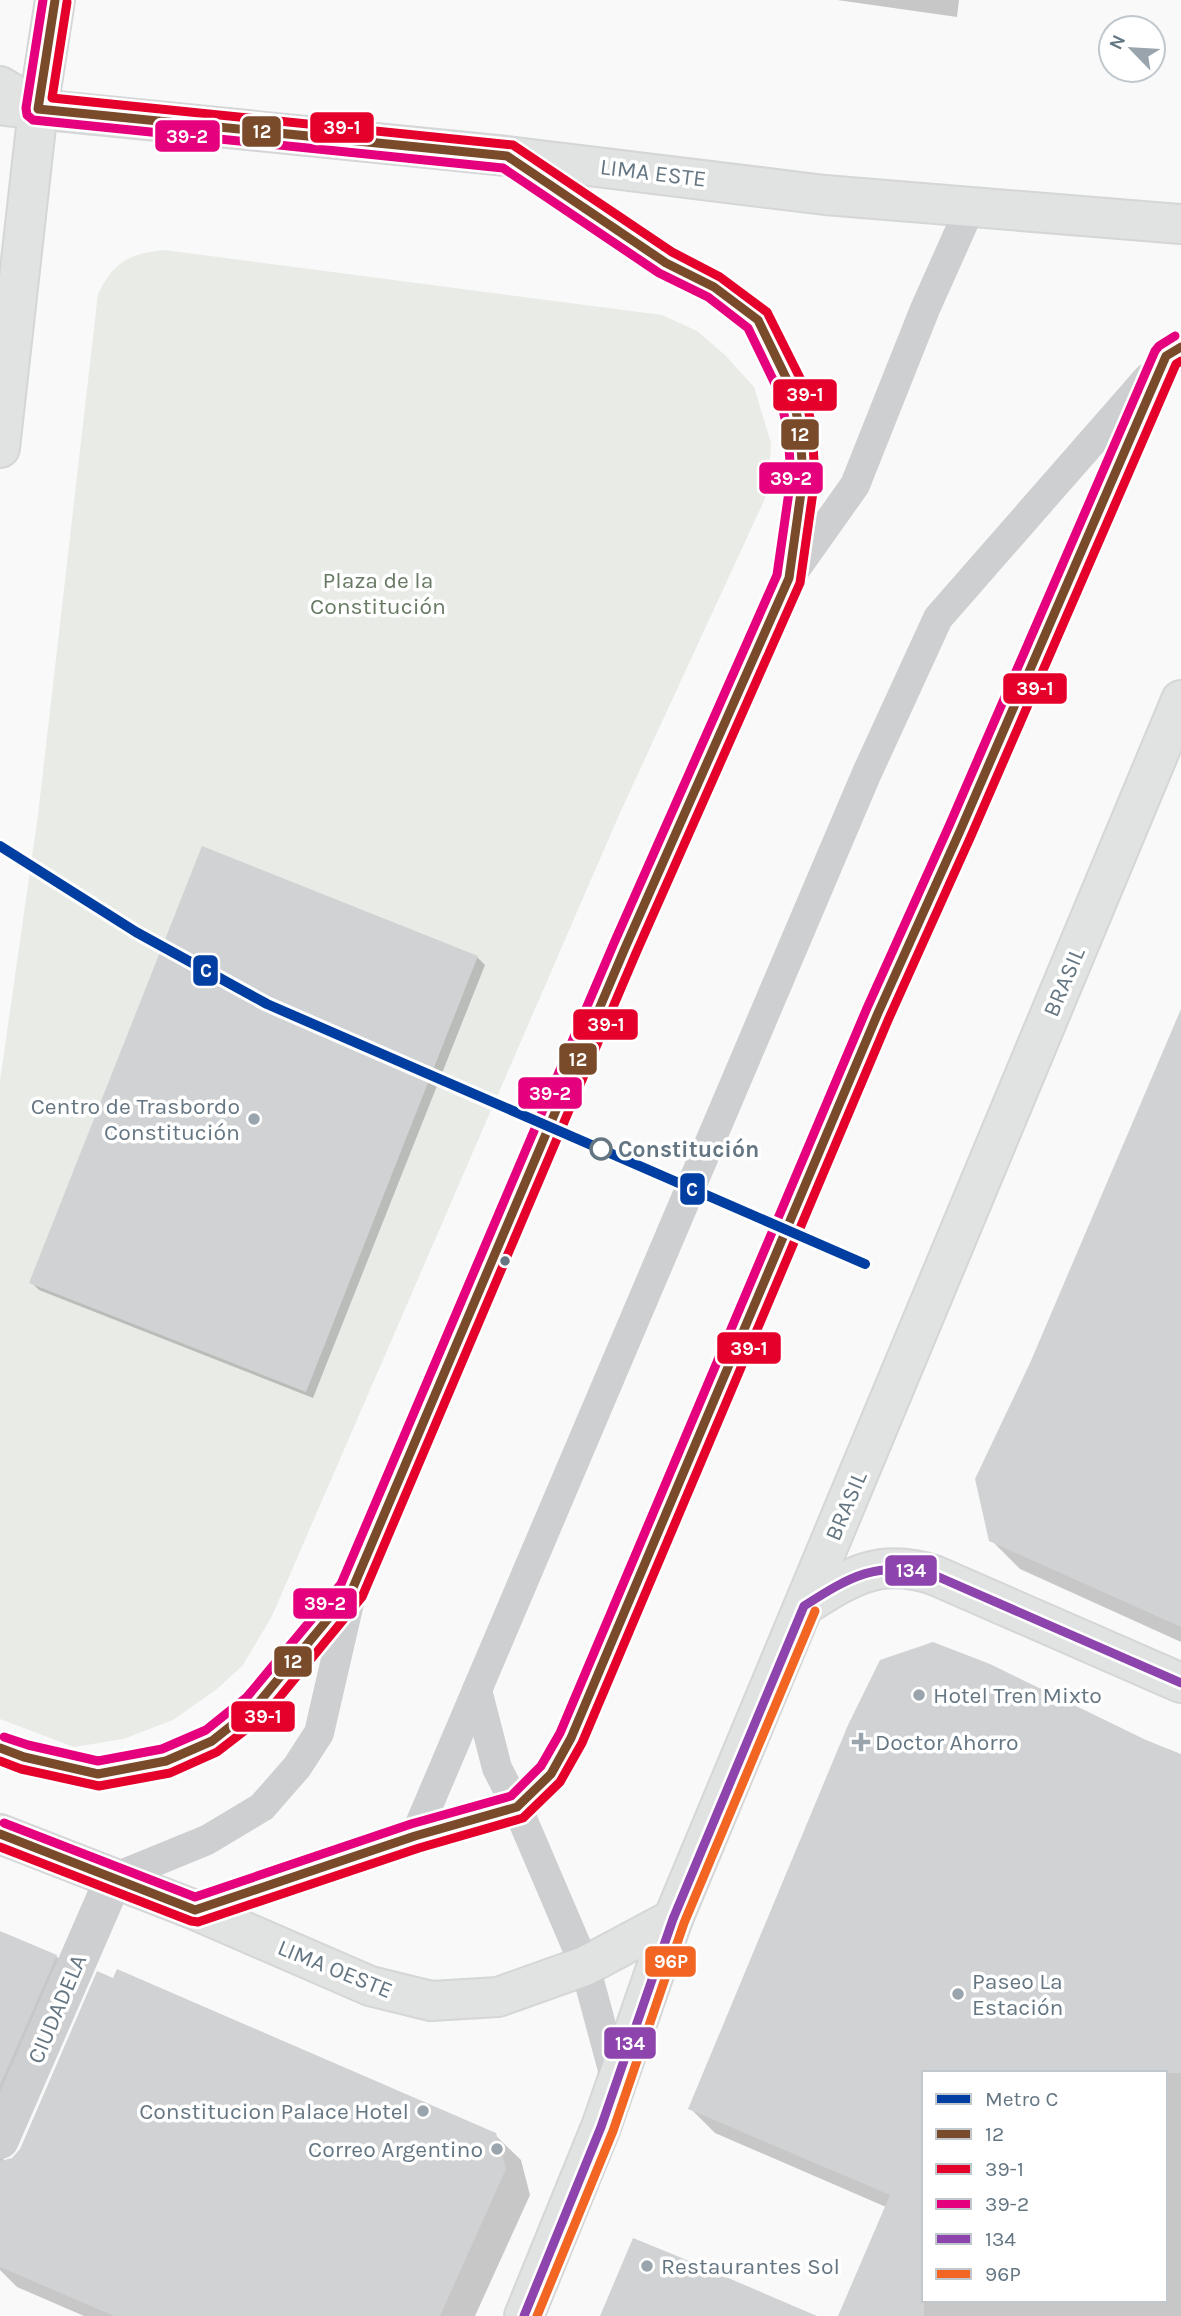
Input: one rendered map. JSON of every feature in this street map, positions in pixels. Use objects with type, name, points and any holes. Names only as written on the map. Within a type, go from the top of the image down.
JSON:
[{"type":"main road","points":[[0,448],[38,109],[55,0]]},
{"type":"main road","points":[[0,86],[38,109]]},
{"type":"main road","name":"LIMA ESTE","points":[[0,105],[507,156],[825,195],[1181,224]]},
{"type":"main road","name":"BRASIL","points":[[524,2316],[601,2127],[673,1919],[1181,700]]},
{"type":"main road","points":[[804,1606],[865,1571],[913,1568],[1181,1683]]},
{"type":"main road","name":"LIMA OESTE","points":[[0,1834],[195,1910],[370,1986],[431,2001],[498,1997],[584,1966],[673,1919]]},
{"type":"street","name":"CIUDADELA","points":[[0,2140],[114,1878]]},
{"type":"lane","points":[[507,156],[666,263],[714,287],[758,320],[791,388],[800,430],[803,478],[789,578]]},
{"type":"lane","points":[[114,1878],[207,1840],[262,1807],[297,1768],[319,1733],[352,1590],[494,1254],[620,960],[789,578],[855,485],[920,321],[971,206]]},
{"type":"lane","points":[[415,1836],[866,775],[937,618],[1174,352]]},
{"type":"lane","points":[[195,1910],[415,1836],[517,1807],[551,1774],[571,1738],[878,1013],[1174,352]]},
{"type":"lane","points":[[0,1748],[24,1757],[98,1774],[166,1761],[212,1741],[256,1706],[352,1590]]},
{"type":"lane","points":[[477,1690],[497,1768],[517,1807],[584,1966],[616,2081]]},
{"type":"green space","name":"Plaza de la Constitución","points":[[164,250],[662,315],[697,331],[725,355],[754,387],[771,443],[768,492],[619,815],[272,1616],[243,1665],[217,1689],[173,1720],[123,1739],[74,1747],[0,1719],[0,1081],[38,815],[98,294],[116,267],[132,257]]},
{"type":"building","name":"Centro de Trasbordo Constitución","points":[[202,846],[478,956],[306,1392],[29,1283]]},
{"type":"building","points":[[1181,1009],[1181,1627],[989,1541],[975,1479],[1030,1363]]},
{"type":"building","points":[[933,1642],[990,1664],[1146,1740],[1181,1754],[1181,2073],[922,2071],[924,2316],[838,2316],[890,2195],[688,2109],[848,1725],[880,1660]]},
{"type":"building","points":[[0,1931],[57,1955],[0,2085]]},
{"type":"building","points":[[117,1969],[496,2133],[506,2169],[440,2316],[114,2316],[0,2267],[0,2161],[12,2158],[20,2149],[97,1971],[113,1978]]},
{"type":"building","points":[[633,2238],[677,2256],[817,2316],[600,2316]]},
{"type":"metro line","name":"C","points":[[0,846],[136,932],[267,1004],[865,1264]]},
{"type":"transit line","name":"39-2","points":[[4,1737],[98,1761],[162,1749],[206,1730],[247,1697],[341,1584],[614,943],[777,575],[791,478],[788,432],[779,392],[748,328],[708,297],[659,273],[503,168],[33,120],[27,115],[26,108],[43,0]]},
{"type":"transit line","name":"12","points":[[0,1748],[24,1757],[98,1774],[166,1761],[212,1741],[256,1706],[352,1590],[625,948],[789,578],[803,478],[800,430],[791,388],[758,320],[714,287],[666,263],[507,156],[38,109],[55,0]]},
{"type":"transit line","name":"39-1","points":[[0,1761],[21,1769],[99,1786],[170,1773],[217,1752],[265,1715],[362,1597],[636,953],[800,583],[815,478],[812,428],[803,384],[767,312],[720,277],[672,252],[513,145],[52,98],[67,2]]},
{"type":"transit line","name":"39-2","points":[[4,1823],[195,1897],[411,1824],[511,1796],[541,1766],[560,1733],[867,1008],[1155,351],[1175,336]]},
{"type":"transit line","name":"12","points":[[0,1834],[195,1910],[415,1836],[517,1807],[551,1774],[571,1738],[878,1013],[1166,356],[1181,347]]},
{"type":"transit line","name":"39-1","points":[[0,1847],[198,1922],[419,1848],[523,1818],[560,1782],[582,1743],[889,1018],[1176,364],[1181,361]]},
{"type":"transit line","name":"134","points":[[524,2316],[601,2127],[673,1919],[804,1606],[836,1586],[880,1570],[896,1569],[934,1575],[1181,1683]]},
{"type":"transit line","name":"96P","points":[[537,2316],[613,2131],[684,1923],[815,1611]]},
{"type":"place","name":"Centro de Trasbordo Constitución","points":[[254,1119]]},
{"type":"place","name":"Constitución","points":[[601,1149]]},
{"type":"place","name":"Hotel Tren Mixto","points":[[919,1695]]},
{"type":"place","name":"Doctor Ahorro","points":[[861,1742]]},
{"type":"place","name":"Paseo La Estación","points":[[958,1994]]},
{"type":"place","name":"Constitucion Palace Hotel","points":[[423,2111]]},
{"type":"place","name":"Correo Argentino","points":[[497,2149]]},
{"type":"place","name":"Restaurantes Sol","points":[[647,2266]]}]
